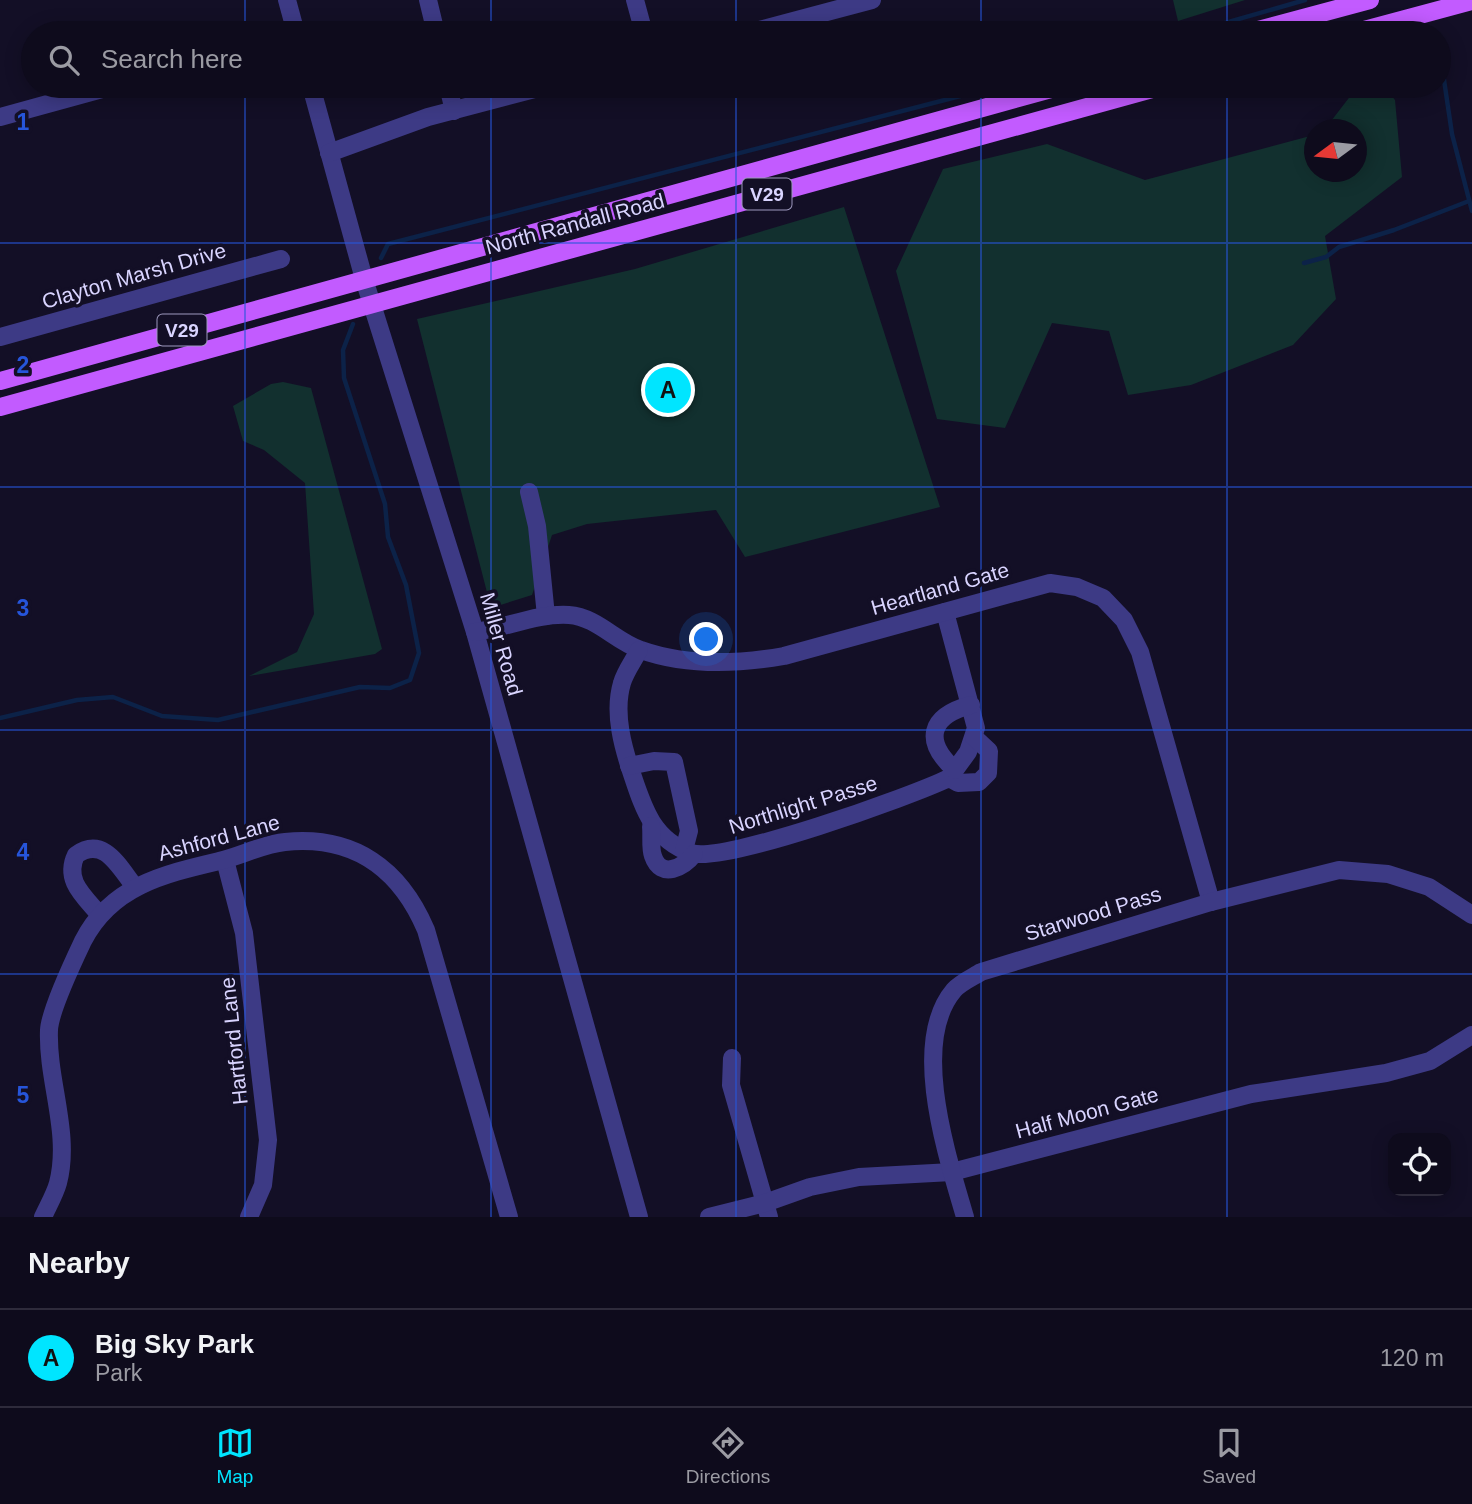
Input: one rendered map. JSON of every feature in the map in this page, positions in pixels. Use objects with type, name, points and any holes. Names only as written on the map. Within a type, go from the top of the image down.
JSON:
[{"type":"main road","points":[[1292,21],[1370,0]]},
{"type":"main road","points":[[1398,21],[1472,1]]},
{"type":"main road","name":"North Randall Road","points":[[0,381],[364,279],[448,259],[1019,98]]},
{"type":"main road","name":"North Randall Road","points":[[0,407],[372,302],[1119,98]]},
{"type":"street","points":[[287,0],[293,21]]},
{"type":"street","points":[[428,0],[433,21]]},
{"type":"street","points":[[635,0],[641,21]]},
{"type":"street","points":[[786,21],[844,3],[872,0]]},
{"type":"street","points":[[0,117],[69,98]]},
{"type":"street","name":"Miller Road","points":[[314,98],[364,279],[475,632],[639,1217]]},
{"type":"street","points":[[451,98],[454,111]]},
{"type":"street","points":[[329,153],[428,117],[502,98]]},
{"type":"street","name":"Clayton Marsh Drive","points":[[0,337],[281,259]]},
{"type":"street","points":[[529,492],[537,526],[546,616]]},
{"type":"street","name":"Heartland Gate","points":[[475,632],[546,616],[571,615],[587,620],[639,650],[683,659],[748,662],[784,656],[1050,583],[1077,587],[1103,598],[1124,620],[1140,652],[1211,902]]},
{"type":"street","name":"Northlight Passe","points":[[689,852],[734,851],[913,795],[952,774],[970,784],[979,782],[988,773],[989,751],[974,737],[976,728],[971,705],[945,611]]},
{"type":"street","points":[[629,766],[654,761],[674,762],[689,831],[689,852],[678,869],[671,871],[660,866],[652,854],[652,827],[629,766],[618,718],[622,683],[639,650]]},
{"type":"street","points":[[971,705],[954,709],[940,718],[935,731],[939,756],[952,774],[974,737]]},
{"type":"street","points":[[652,827],[689,852]]},
{"type":"street","name":"Ashford Lane","points":[[43,1217],[58,1183],[63,1147],[50,1066],[49,1027],[83,940],[99,914],[135,887],[166,873],[225,860],[284,842],[322,842],[348,848],[370,859],[404,888],[426,930],[509,1217]]},
{"type":"street","points":[[99,914],[71,879],[70,867],[76,855],[94,847],[106,850],[135,887]]},
{"type":"street","name":"Hartford Lane","points":[[225,860],[244,933],[268,1140],[263,1185],[249,1217]]},
{"type":"street","name":"Starwood Pass","points":[[965,1217],[934,1090],[932,1055],[940,1020],[954,990],[981,972],[1211,902],[1339,870],[1388,874],[1429,887],[1472,915]]},
{"type":"street","name":"Half Moon Gate","points":[[709,1217],[767,1210],[810,1187],[859,1177],[952,1172],[1251,1094],[1386,1073],[1430,1061],[1472,1035]]},
{"type":"street","points":[[732,1058],[731,1085],[767,1210]]},
{"type":"green space","points":[[1173,0],[1245,0],[1178,21]]},
{"type":"green space","points":[[1349,98],[1395,100],[1402,177],[1325,236],[1336,299],[1293,345],[1191,385],[1128,395],[1109,331],[1052,323],[1005,428],[937,419],[896,271],[943,169],[1047,144],[1145,180],[1304,138],[1304,182],[1367,182],[1367,119],[1333,119]]},
{"type":"green space","points":[[844,207],[940,507],[745,557],[716,510],[587,524],[552,535],[532,595],[491,608],[417,319],[635,269]]},
{"type":"green space","points":[[283,382],[311,388],[382,649],[375,654],[249,676],[297,652],[314,614],[305,483],[264,450],[243,441],[233,406],[271,384]]},
{"type":"waterway","points":[[1232,21],[1305,0]]},
{"type":"waterway","points":[[381,258],[388,244],[953,98]]},
{"type":"waterway","points":[[1447,98],[1452,134],[1472,211]]},
{"type":"waterway","points":[[1304,263],[1326,257],[1339,247],[1394,230],[1469,201]]},
{"type":"waterway","points":[[0,718],[77,700],[113,697],[162,716],[218,720],[360,687],[390,688],[410,680],[419,653],[406,585],[388,537],[385,504],[344,378],[343,350],[353,324]]},
{"type":"place","name":"Big Sky Park","points":[[668,390]]}]
